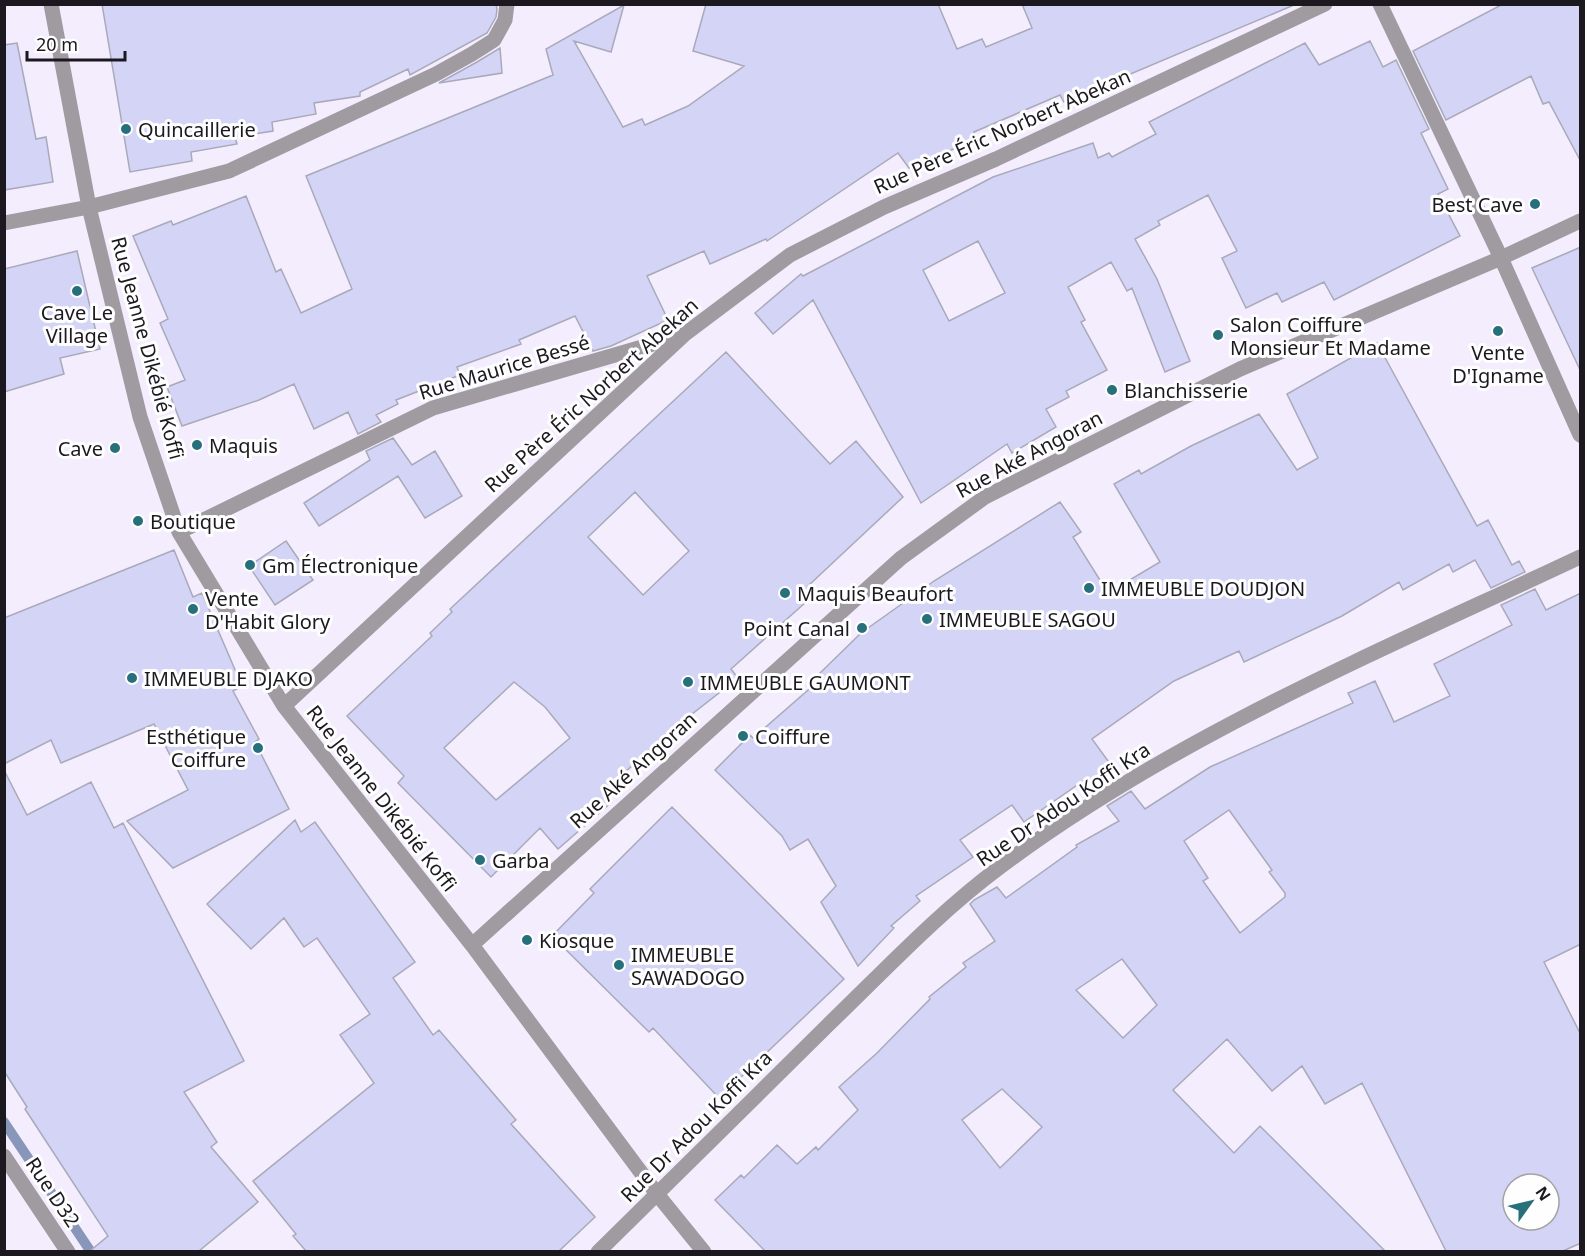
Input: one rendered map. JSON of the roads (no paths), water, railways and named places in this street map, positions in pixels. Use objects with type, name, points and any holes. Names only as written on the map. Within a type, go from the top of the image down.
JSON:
[{"type":"street","name":"Rue Jeanne Dikébié Koffi","points":[[51,4],[89,207],[140,417],[179,532],[284,706],[472,945],[657,1194],[704,1251]]},
{"type":"street","points":[[4,223],[89,207],[229,171],[436,74],[494,40],[505,20],[507,4]]},
{"type":"street","name":"Rue Père Éric Norbert Abekan","points":[[284,706],[685,334],[789,255],[884,207],[996,159],[1325,4]]},
{"type":"street","points":[[1380,4],[1501,258],[1581,435]]},
{"type":"street","name":"Rue Aké Angoran","points":[[472,945],[901,558],[977,502],[1240,369],[1501,258],[1581,221]]},
{"type":"street","name":"Rue Maurice Bessé","points":[[179,532],[433,408],[685,334]]},
{"type":"street","name":"Rue Dr Adou Koffi Kra","points":[[598,1251],[902,953],[999,868],[1110,793],[1211,734],[1293,692],[1581,557]]},
{"type":"street","name":"Rue D32","points":[[4,1156],[68,1251]]},
{"type":"waterway","points":[[4,1122],[91,1252]]},
{"type":"place","name":"Quincaillerie","points":[[126,129]]},
{"type":"place","name":"Best Cave","points":[[1535,204]]},
{"type":"place","name":"Cave Le Village","points":[[77,291]]},
{"type":"place","name":"Vente D'Igname","points":[[1498,331]]},
{"type":"place","name":"Salon Coiffure Monsieur Et Madame","points":[[1218,335]]},
{"type":"place","name":"Blanchisserie","points":[[1112,390]]},
{"type":"place","name":"Maquis","points":[[197,445]]},
{"type":"place","name":"Cave","points":[[115,448]]},
{"type":"place","name":"Boutique","points":[[138,521]]},
{"type":"place","name":"Gm Électronique","points":[[250,565]]},
{"type":"place","name":"IMMEUBLE DOUDJON","points":[[1089,588]]},
{"type":"place","name":"Maquis Beaufort","points":[[785,593]]},
{"type":"place","name":"Vente D'Habit Glory","points":[[193,609]]},
{"type":"place","name":"IMMEUBLE SAGOU","points":[[927,619]]},
{"type":"place","name":"Point Canal","points":[[862,628]]},
{"type":"place","name":"IMMEUBLE DJAKO","points":[[132,678]]},
{"type":"place","name":"IMMEUBLE GAUMONT","points":[[688,682]]},
{"type":"place","name":"Coiffure","points":[[743,736]]},
{"type":"place","name":"Esthétique Coiffure","points":[[258,748]]},
{"type":"place","name":"Garba","points":[[480,860]]},
{"type":"place","name":"Kiosque","points":[[527,940]]},
{"type":"place","name":"IMMEUBLE SAWADOGO","points":[[619,965]]}]
